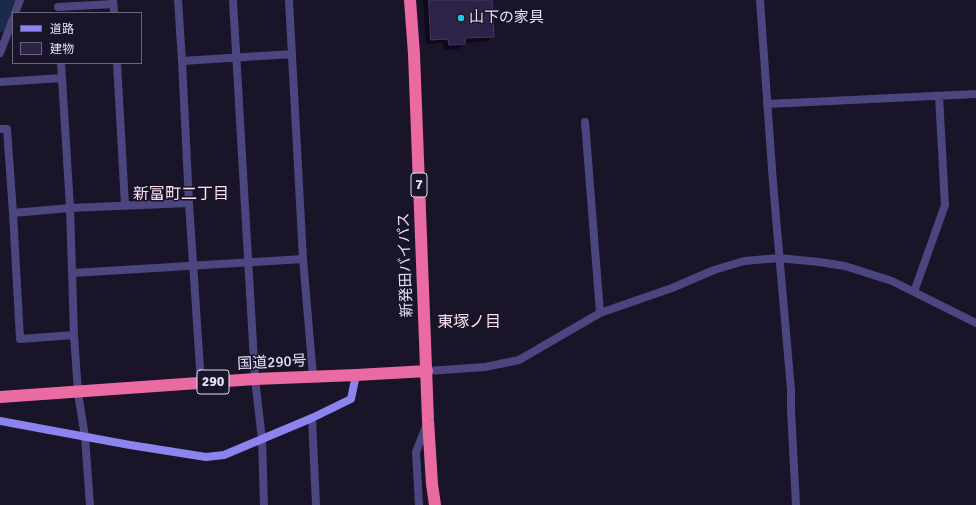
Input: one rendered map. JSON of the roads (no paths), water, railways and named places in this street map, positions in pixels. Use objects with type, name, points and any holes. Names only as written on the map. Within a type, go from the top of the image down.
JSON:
[{"type":"highway","name":"新発田バイパス","points":[[410,0],[414,54],[428,420],[432,484],[435,505]]},
{"type":"highway","name":"国道290号","points":[[0,397],[255,379],[427,371]]},
{"type":"street","points":[[15,12],[20,0]]},
{"type":"street","points":[[178,0],[201,383]]},
{"type":"street","points":[[232,0],[255,379],[262,439],[264,505]]},
{"type":"street","points":[[289,0],[303,259],[313,376]]},
{"type":"street","points":[[760,0],[767,104],[791,390],[796,505]]},
{"type":"street","points":[[58,7],[113,2],[114,12]]},
{"type":"street","points":[[0,53],[12,21]]},
{"type":"street","points":[[182,61],[292,54]]},
{"type":"street","points":[[61,64],[70,208],[74,335],[78,392],[85,437],[90,505]]},
{"type":"street","points":[[116,64],[125,205]]},
{"type":"street","points":[[0,82],[62,78]]},
{"type":"street","points":[[767,104],[976,94]]},
{"type":"street","points":[[914,292],[945,205],[939,96]]},
{"type":"street","points":[[585,122],[600,313]]},
{"type":"street","points":[[0,129],[7,129],[20,339],[74,335]]},
{"type":"street","points":[[13,213],[70,208],[189,202]]},
{"type":"street","points":[[427,371],[484,367],[518,360],[600,313],[672,288],[714,270],[744,261],[780,258],[845,266],[892,281],[976,322]]},
{"type":"street","points":[[73,273],[303,259]]},
{"type":"street","points":[[0,421],[206,457],[224,454],[262,439],[352,399],[356,375]]},
{"type":"street","points":[[312,418],[316,505]]},
{"type":"street","points":[[419,505],[416,452],[428,420]]},
{"type":"waterway","points":[[0,23],[8,0]]},
{"type":"place","name":"山下の家具","points":[[461,18]]},
{"type":"district","name":"新富町二丁目","points":[[181,195]]},
{"type":"district","name":"東塚ノ目","points":[[469,323]]}]
